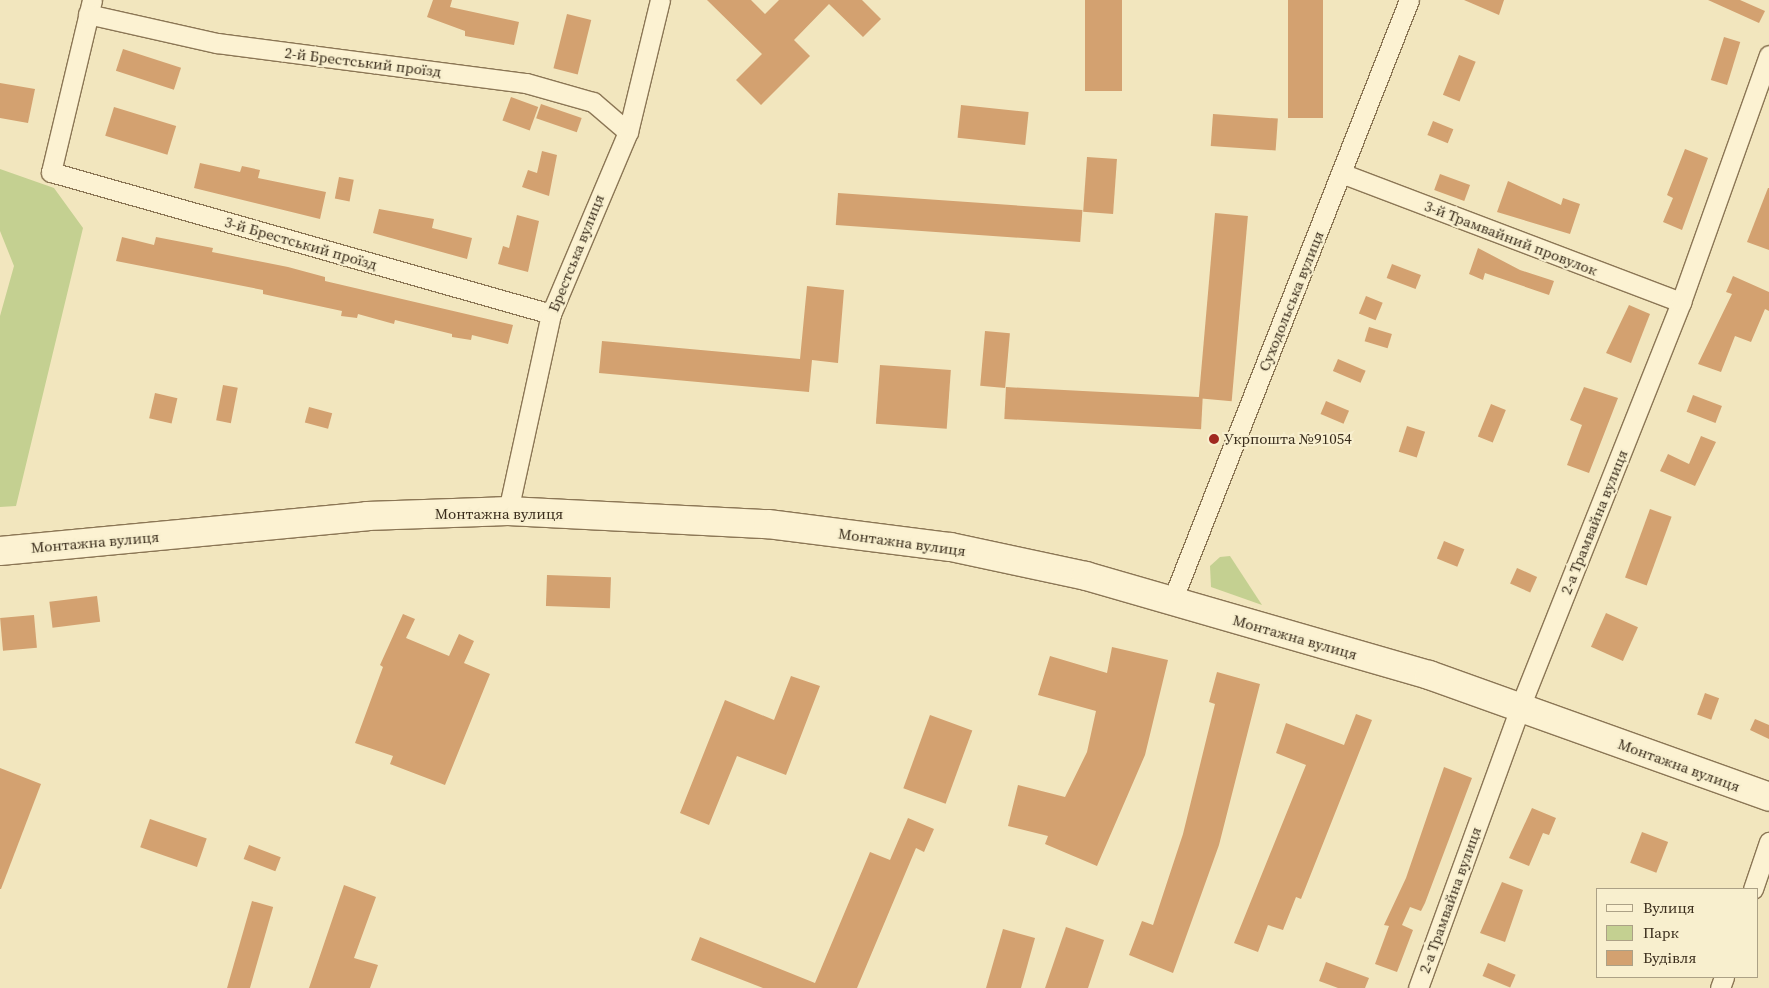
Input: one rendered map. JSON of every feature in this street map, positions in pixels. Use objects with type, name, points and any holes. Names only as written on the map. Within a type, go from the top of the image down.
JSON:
[{"type":"street","name":"Брестська вулиця","points":[[508,511],[551,314],[628,132],[660,0]]},
{"type":"street","name":"Суходольська вулиця","points":[[1172,601],[1409,0]]},
{"type":"street","name":"2-й Брестський проїзд","points":[[90,7],[217,43],[526,83],[593,102],[628,132]]},
{"type":"street","name":"3-й Брестський проїзд","points":[[90,7],[51,172],[551,314]]},
{"type":"street","name":"2-а Трамвайна вулиця","points":[[1418,988],[1520,707],[1681,302],[1769,55]]},
{"type":"street","name":"3-й Трамвайний провулок","points":[[1341,172],[1681,302]]},
{"type":"street","name":"Монтажна вулиця","points":[[0,551],[366,516],[508,511],[768,524],[951,548],[1086,576],[1429,675],[1769,797]]},
{"type":"street","points":[[1753,888],[1769,842]]},
{"type":"green space","points":[[0,169],[54,188],[83,228],[16,506],[0,507],[0,316],[14,266],[0,231]]},
{"type":"green space","points":[[1230,556],[1262,605],[1211,587],[1210,566],[1220,557]]},
{"type":"building","points":[[433,0],[452,0],[450,7],[519,22],[514,45],[465,36],[465,31],[427,17]]},
{"type":"building","points":[[707,0],[751,0],[765,14],[779,0],[862,0],[881,19],[863,37],[829,4],[794,40],[810,56],[761,105],[736,80],[762,54]]},
{"type":"building","points":[[1085,0],[1122,0],[1122,91],[1085,91]]},
{"type":"building","points":[[1288,0],[1323,0],[1323,118],[1288,118]]},
{"type":"building","points":[[1464,0],[1504,0],[1499,15]]},
{"type":"building","points":[[1708,0],[1740,0],[1765,11],[1759,23]]},
{"type":"building","points":[[567,14],[591,20],[578,74],[553,68]]},
{"type":"building","points":[[1724,37],[1740,42],[1727,85],[1711,80]]},
{"type":"building","points":[[123,49],[181,68],[174,90],[116,71]]},
{"type":"building","points":[[1459,55],[1476,62],[1460,102],[1443,95]]},
{"type":"building","points":[[0,83],[35,89],[28,123],[0,118]]},
{"type":"building","points":[[511,97],[538,107],[530,130],[502,120]]},
{"type":"building","points":[[541,104],[582,118],[577,132],[536,118]]},
{"type":"building","points":[[961,105],[1029,112],[1025,145],[958,138]]},
{"type":"building","points":[[114,107],[176,126],[167,155],[105,136]]},
{"type":"building","points":[[1213,114],[1278,119],[1276,150],[1211,146]]},
{"type":"building","points":[[1433,121],[1453,129],[1448,143],[1427,135]]},
{"type":"building","points":[[1685,149],[1708,158],[1682,230],[1663,222],[1673,198],[1667,195]]},
{"type":"building","points":[[542,151],[557,155],[549,196],[522,187],[528,170],[537,173]]},
{"type":"building","points":[[1087,157],[1117,159],[1113,214],[1083,212]]},
{"type":"building","points":[[200,163],[240,172],[242,166],[260,170],[258,178],[326,192],[320,219],[194,188]]},
{"type":"building","points":[[1440,174],[1470,185],[1464,201],[1434,190]]},
{"type":"building","points":[[339,177],[354,180],[350,201],[335,199]]},
{"type":"building","points":[[1508,181],[1561,205],[1563,198],[1580,204],[1570,234],[1497,212]]},
{"type":"building","points":[[1769,188],[1769,250],[1747,242]]},
{"type":"building","points":[[838,193],[1082,210],[1080,242],[836,225]]},
{"type":"building","points":[[379,209],[434,219],[432,228],[472,238],[467,259],[373,233]]},
{"type":"building","points":[[1215,213],[1248,216],[1232,401],[1199,398]]},
{"type":"building","points":[[517,215],[539,221],[528,272],[498,264],[503,246],[509,248]]},
{"type":"building","points":[[122,237],[154,245],[156,237],[213,248],[212,252],[288,267],[325,277],[325,281],[513,325],[508,344],[472,335],[471,340],[452,337],[452,334],[395,320],[394,324],[358,314],[357,318],[341,316],[342,311],[263,294],[263,290],[116,261]]},
{"type":"building","points":[[1478,248],[1520,270],[1554,281],[1549,295],[1485,273],[1483,280],[1469,274]]},
{"type":"building","points":[[1392,264],[1421,275],[1416,289],[1387,278]]},
{"type":"building","points":[[1733,276],[1769,292],[1769,311],[1765,309],[1751,342],[1735,336],[1721,372],[1698,364],[1732,294],[1726,292]]},
{"type":"building","points":[[807,286],[844,290],[838,363],[812,360],[809,392],[599,373],[602,341],[800,359]]},
{"type":"building","points":[[1366,296],[1383,303],[1376,320],[1359,314]]},
{"type":"building","points":[[1629,305],[1650,314],[1631,363],[1606,353]]},
{"type":"building","points":[[1369,327],[1392,334],[1388,348],[1365,341]]},
{"type":"building","points":[[985,331],[1010,333],[1005,388],[980,386]]},
{"type":"building","points":[[1338,359],[1366,371],[1361,383],[1333,371]]},
{"type":"building","points":[[880,365],[951,370],[947,429],[876,424]]},
{"type":"building","points":[[223,385],[238,388],[231,423],[216,420]]},
{"type":"building","points":[[1006,387],[1203,397],[1201,429],[1004,419]]},
{"type":"building","points":[[1584,387],[1618,398],[1589,473],[1567,465],[1582,425],[1570,420]]},
{"type":"building","points":[[155,393],[177,398],[172,424],[149,418]]},
{"type":"building","points":[[1693,395],[1722,406],[1715,423],[1687,412]]},
{"type":"building","points":[[1326,401],[1349,411],[1344,424],[1321,414]]},
{"type":"building","points":[[1491,404],[1506,410],[1493,442],[1478,436]]},
{"type":"building","points":[[309,407],[332,413],[328,429],[305,422]]},
{"type":"building","points":[[1407,426],[1425,432],[1417,458],[1399,452]]},
{"type":"building","points":[[1701,436],[1716,442],[1695,486],[1660,471],[1668,454],[1689,464]]},
{"type":"building","points":[[1650,509],[1672,517],[1647,585],[1625,578]]},
{"type":"building","points":[[1444,541],[1464,549],[1457,567],[1437,559]]},
{"type":"building","points":[[1517,568],[1537,577],[1530,592],[1510,584]]},
{"type":"building","points":[[547,575],[611,577],[610,608],[546,606]]},
{"type":"building","points":[[97,596],[100,622],[53,628],[49,602]]},
{"type":"building","points":[[1606,613],[1638,627],[1623,661],[1591,647]]},
{"type":"building","points":[[403,614],[415,619],[406,638],[449,656],[459,634],[474,641],[464,663],[490,674],[445,785],[390,764],[393,756],[355,743],[383,667],[380,665]]},
{"type":"building","points":[[34,615],[37,648],[3,651],[0,618]]},
{"type":"building","points":[[1112,647],[1168,660],[1145,755],[1097,866],[1045,844],[1048,836],[1008,826],[1018,785],[1065,797],[1087,752],[1096,711],[1038,695],[1050,656],[1107,673]]},
{"type":"building","points":[[1217,672],[1260,684],[1219,845],[1173,973],[1129,955],[1142,921],[1153,925],[1183,834],[1215,704],[1209,702]]},
{"type":"building","points":[[791,676],[820,686],[786,775],[737,756],[709,825],[680,813],[725,700],[774,720]]},
{"type":"building","points":[[1705,693],[1719,698],[1711,720],[1697,715]]},
{"type":"building","points":[[1356,714],[1372,720],[1301,899],[1296,897],[1283,930],[1268,925],[1258,952],[1234,943],[1306,765],[1276,753],[1286,723],[1344,745]]},
{"type":"building","points":[[930,715],[972,730],[946,804],[903,788]]},
{"type":"building","points":[[1755,719],[1769,725],[1769,739],[1750,730]]},
{"type":"building","points":[[1444,767],[1472,778],[1425,903],[1421,911],[1410,907],[1402,925],[1413,930],[1397,972],[1375,964],[1389,926],[1384,925],[1406,878]]},
{"type":"building","points":[[0,768],[41,784],[1,889],[0,889]]},
{"type":"building","points":[[1532,808],[1556,818],[1549,835],[1543,833],[1529,866],[1509,858]]},
{"type":"building","points":[[908,818],[934,829],[924,852],[916,848],[857,988],[763,988],[691,960],[700,937],[815,983],[870,852],[890,860]]},
{"type":"building","points":[[150,819],[207,839],[197,867],[140,847]]},
{"type":"building","points":[[1642,832],[1668,842],[1656,873],[1630,863]]},
{"type":"building","points":[[249,845],[281,857],[275,871],[244,859]]},
{"type":"building","points":[[1502,882],[1523,890],[1505,942],[1480,933]]},
{"type":"building","points":[[344,885],[376,897],[354,958],[378,965],[370,988],[309,988]]},
{"type":"building","points":[[252,901],[273,907],[250,988],[227,988]]},
{"type":"building","points":[[1066,927],[1104,940],[1088,988],[1045,988]]},
{"type":"building","points":[[1003,929],[1035,938],[1021,988],[986,988]]},
{"type":"building","points":[[1326,962],[1369,978],[1365,988],[1338,988],[1319,981]]},
{"type":"building","points":[[1488,963],[1516,975],[1510,988],[1483,976]]},
{"type":"place","name":"Укрпошта №91054","points":[[1214,439]]}]
